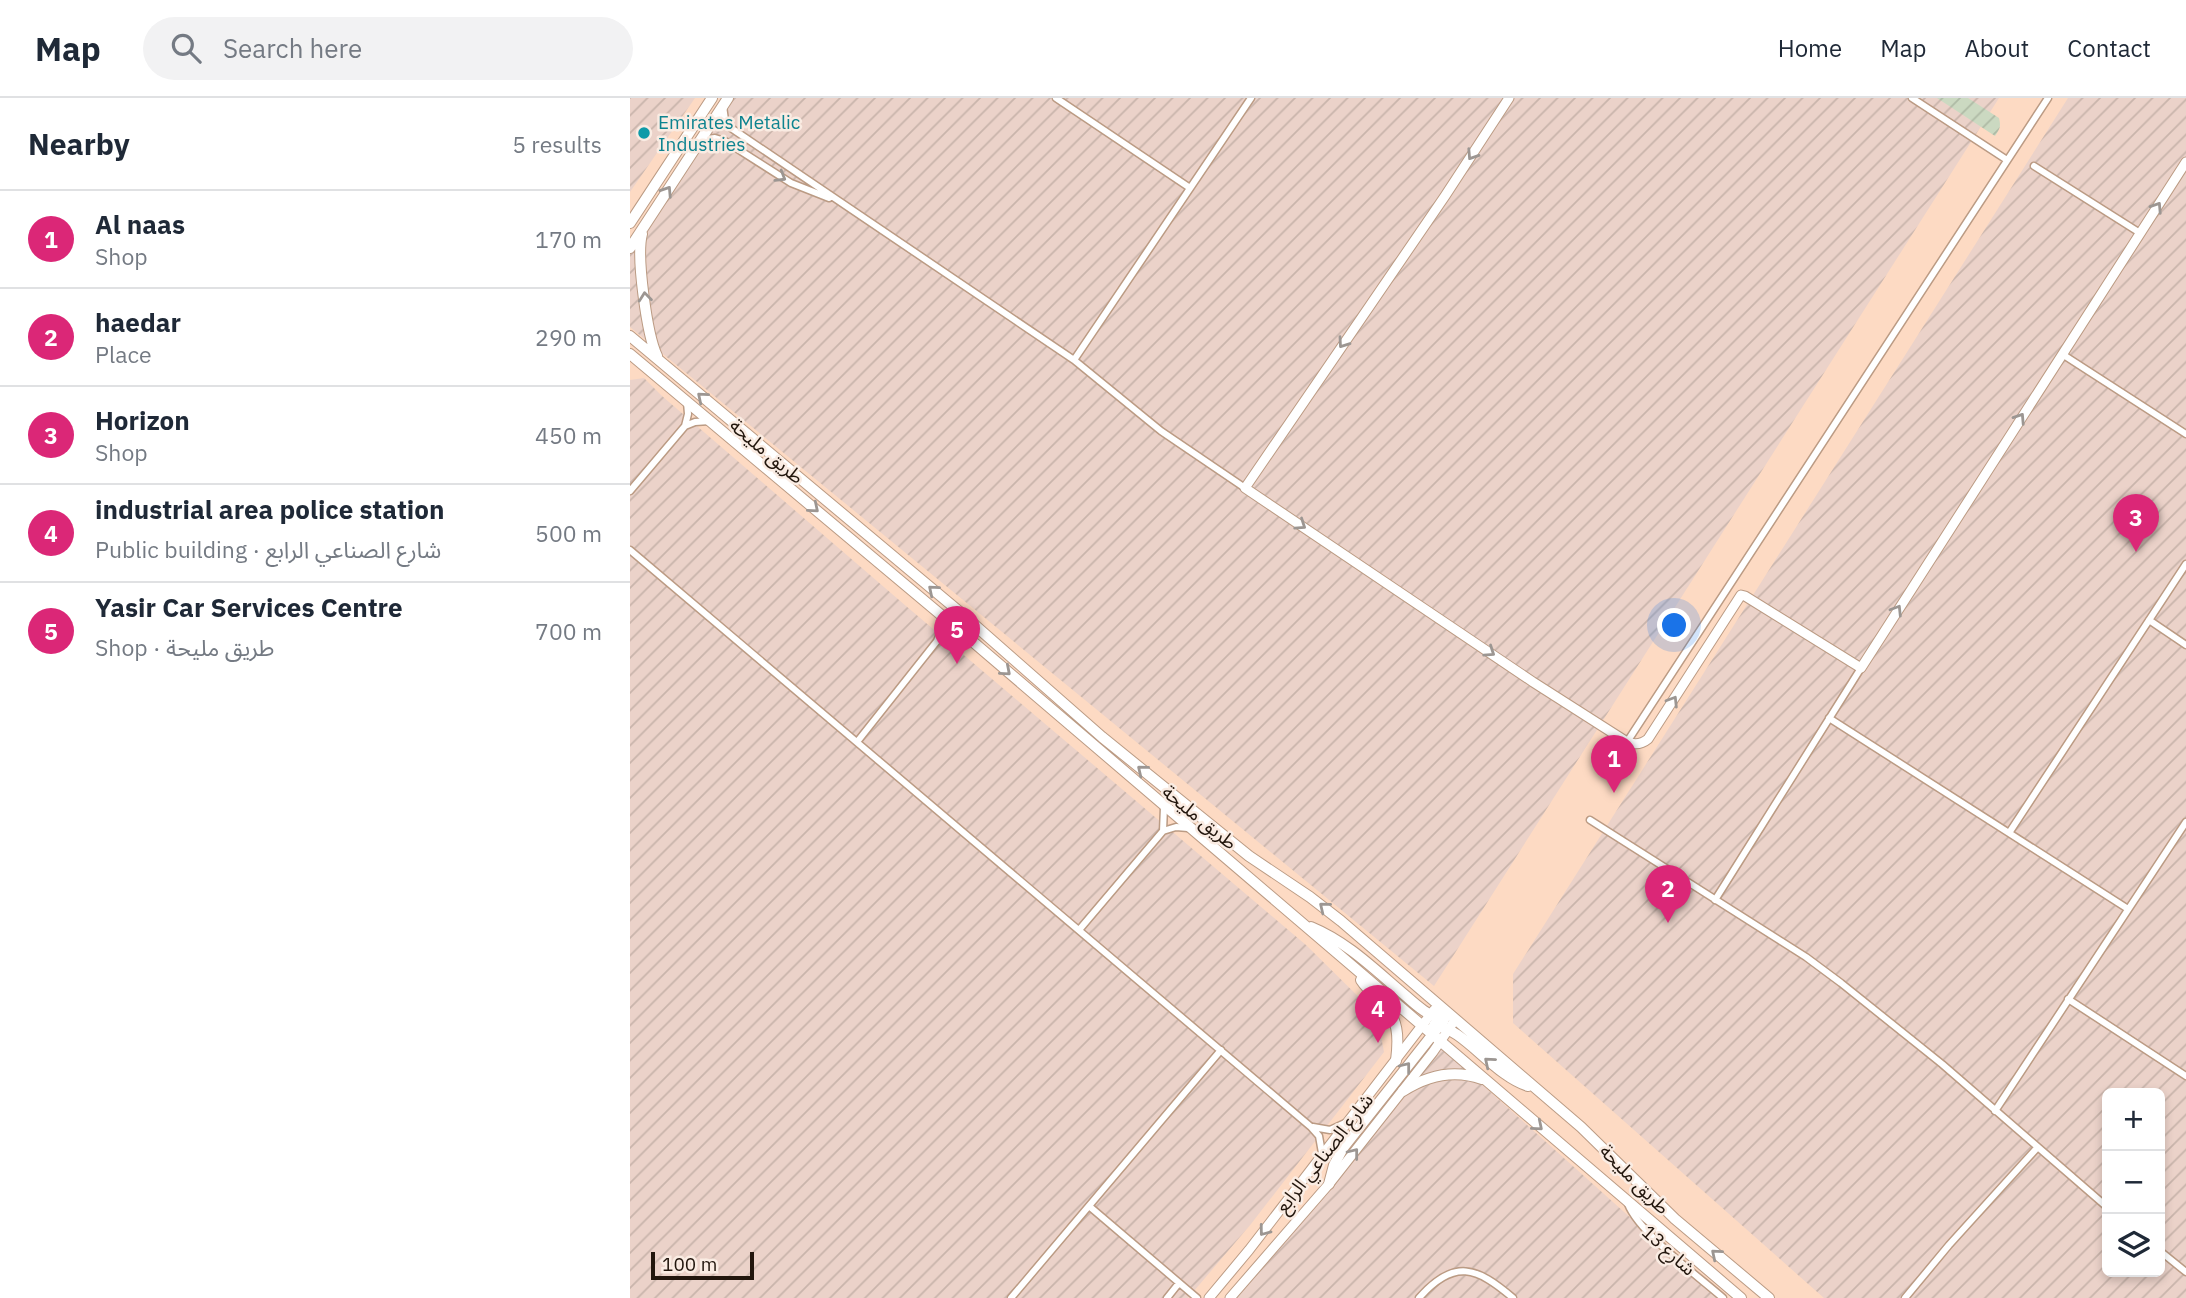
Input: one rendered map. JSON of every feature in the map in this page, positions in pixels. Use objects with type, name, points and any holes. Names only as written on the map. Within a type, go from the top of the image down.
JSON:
[{"type":"main road","points":[[630,223],[712,98]]},
{"type":"main road","points":[[1509,98],[1245,488],[1533,682],[1627,742],[1638,744],[1648,739],[1740,596],[1745,596],[1861,668],[2186,162]]},
{"type":"main road","points":[[630,248],[726,102]]},
{"type":"main road","points":[[643,229],[639,250],[649,330],[653,348],[662,362]]},
{"type":"main road","name":"طريق مليحة","points":[[630,336],[961,614],[1102,737],[1249,856],[1328,910],[1441,1023],[1486,1081],[1741,1298]]},
{"type":"main road","name":"طريق مليحة","points":[[630,354],[965,635],[1359,973],[1423,1026],[1441,1023],[1533,1088],[1600,1144],[1675,1219],[1769,1298]]},
{"type":"main road","points":[[630,368],[646,368]]},
{"type":"main road","points":[[769,471],[779,466],[786,467]]},
{"type":"main road","points":[[1303,924],[1339,940],[1441,1023],[1343,1148],[1334,1165],[1329,1184]]},
{"type":"main road","points":[[1359,973],[1364,985],[1388,1009],[1395,1021],[1398,1040],[1396,1061]]},
{"type":"main road","name":"شارع الصناعي الرابع","points":[[1230,1298],[1329,1184],[1403,1091],[1441,1023]]},
{"type":"main road","name":"شارع الصناعي الرابع","points":[[1209,1298],[1423,1026]]},
{"type":"main road","points":[[1403,1091],[1440,1075],[1462,1074],[1486,1081]]},
{"type":"street","points":[[1056,98],[1190,188]]},
{"type":"street","points":[[1074,360],[1251,98]]},
{"type":"street","points":[[1912,98],[2007,160]]},
{"type":"street","points":[[1627,742],[2048,98]]},
{"type":"street","points":[[726,102],[725,120],[731,128],[1074,360],[1161,431],[1245,488]]},
{"type":"street","points":[[700,141],[715,138],[726,141],[791,183],[834,200]]},
{"type":"street","points":[[2034,166],[2140,233]]},
{"type":"street","points":[[2062,354],[2186,434]]},
{"type":"street","points":[[630,491],[685,426],[687,401]]},
{"type":"street","points":[[685,426],[710,421]]},
{"type":"street","points":[[630,550],[1311,1127],[1321,1142],[1322,1154]]},
{"type":"street","points":[[2009,833],[2186,564]]},
{"type":"street","points":[[856,742],[937,641],[942,628],[940,614]]},
{"type":"street","points":[[2149,620],[2186,645]]},
{"type":"street","points":[[937,641],[950,636],[965,635]]},
{"type":"street","points":[[1714,900],[1861,668]]},
{"type":"street","points":[[1829,718],[2129,909]]},
{"type":"street","points":[[1079,930],[1163,831],[1164,807]]},
{"type":"street","points":[[1590,820],[1806,957],[1841,983],[1942,1064],[2102,1203]]},
{"type":"street","points":[[1995,1111],[2186,822]]},
{"type":"street","points":[[1163,831],[1176,827],[1190,828]]},
{"type":"street","points":[[2068,999],[2186,1076]]},
{"type":"street","points":[[1011,1298],[1221,1050]]},
{"type":"street","points":[[1311,1127],[1330,1130],[1347,1122]]},
{"type":"street","points":[[1905,1298],[2037,1147]]},
{"type":"street","name":"شارع 13","points":[[1627,1202],[1634,1217],[1650,1234],[1718,1296]]},
{"type":"street","points":[[1089,1206],[1198,1298]]},
{"type":"street","points":[[2165,1255],[2186,1272]]},
{"type":"street","points":[[1419,1298],[1439,1278],[1464,1272],[1489,1278],[1513,1298]]},
{"type":"street","points":[[1167,1298],[1179,1283]]},
{"type":"shaded area","points":[[630,98],[695,98],[630,192]]},
{"type":"shaded area","points":[[734,98],[1999,98],[1434,986],[630,327],[630,252]]},
{"type":"shaded area","points":[[2068,98],[2186,98],[2186,1298],[1824,1298],[1513,1023],[1513,974]]},
{"type":"shaded area","points":[[644,378],[906,606],[1306,945],[1377,1015],[1384,1052],[1251,1224],[1188,1298],[630,1298],[630,380]]},
{"type":"shaded area","points":[[1440,1047],[1720,1298],[1228,1298]]},
{"type":"green space","points":[[1937,98],[1968,98],[1999,118],[1998,131],[1995,136]]},
{"type":"place","name":"Emirates Metalic Industries","points":[[644,133]]},
{"type":"place","name":"Horizon","points":[[2136,552]]},
{"type":"place","name":"Yasir Car Services Centre","points":[[957,664]]},
{"type":"place","name":"Al naas","points":[[1614,793]]},
{"type":"place","name":"haedar","points":[[1668,923]]},
{"type":"place","name":"industrial area police station","points":[[1378,1043]]}]
